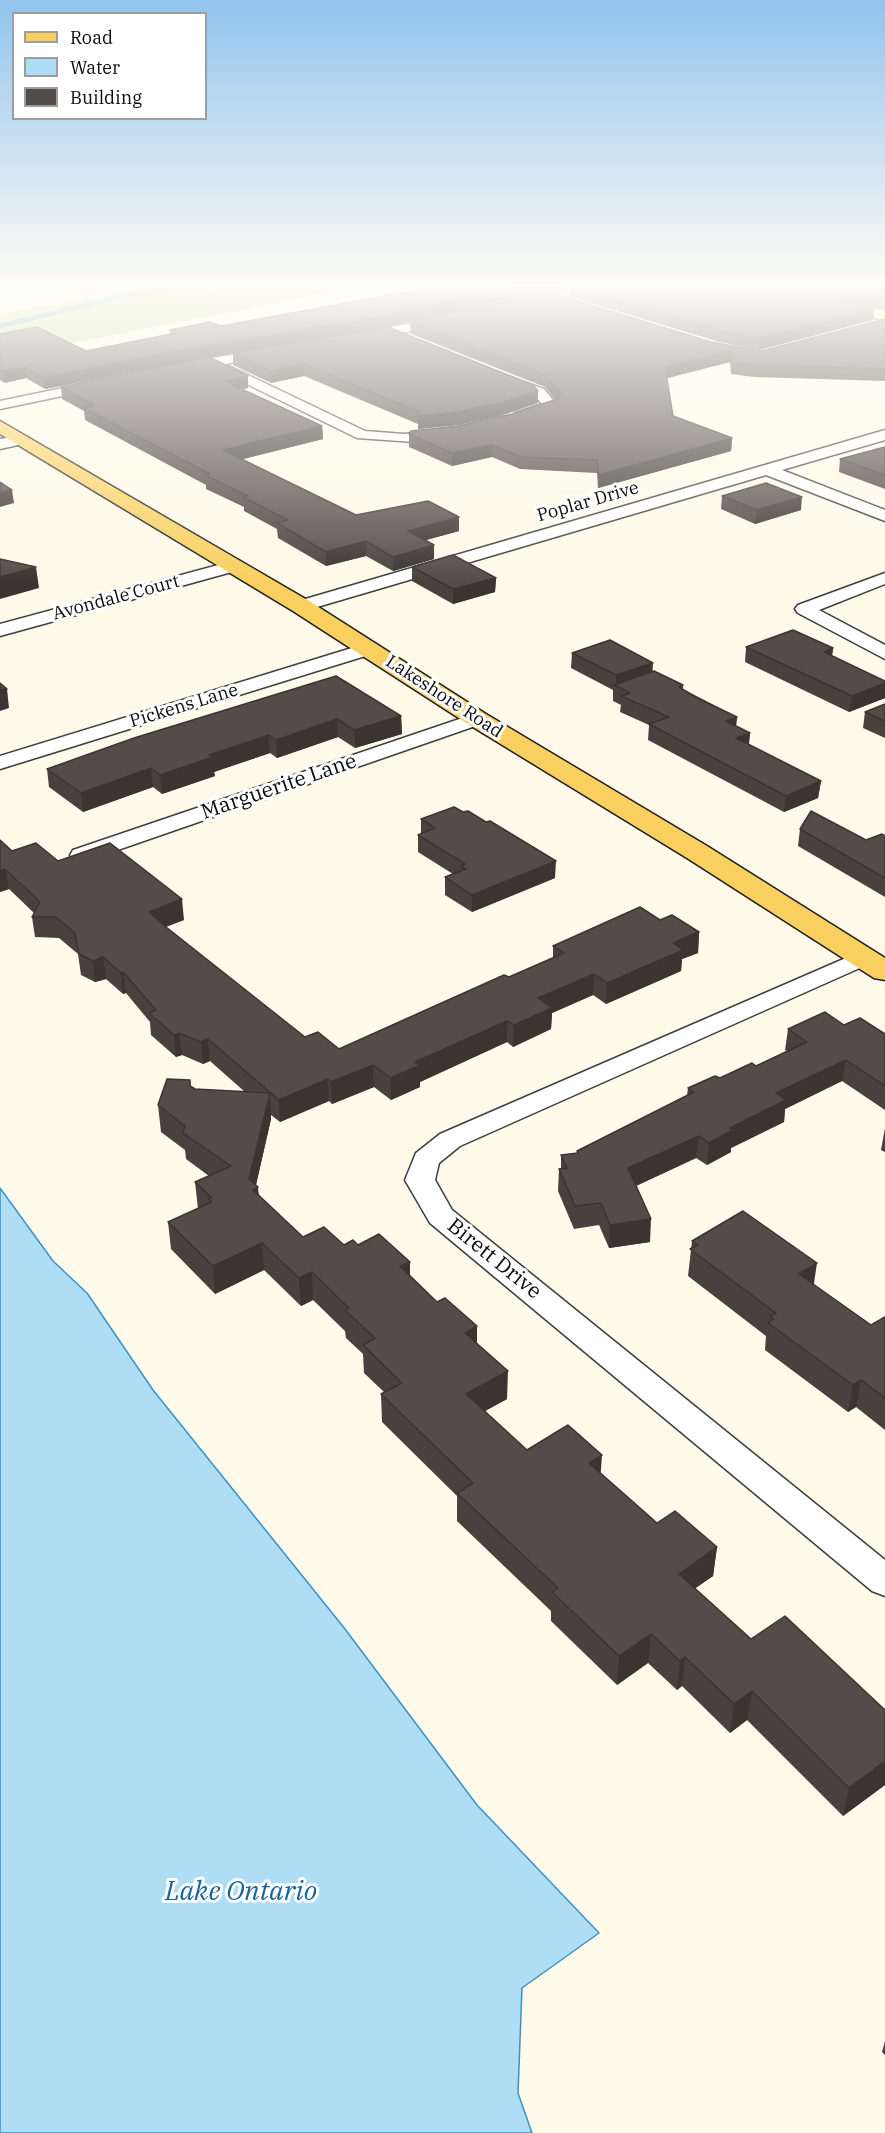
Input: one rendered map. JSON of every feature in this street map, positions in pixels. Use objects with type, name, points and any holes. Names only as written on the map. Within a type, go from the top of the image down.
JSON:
[{"type":"main road","name":"Lakeshore Road","points":[[0,426],[11,442],[301,606],[477,719],[697,852],[874,964]]},
{"type":"street","points":[[255,384],[362,435],[426,438],[461,430]]},
{"type":"street","points":[[506,420],[551,406],[539,392],[517,384]]},
{"type":"street","points":[[0,405],[111,386],[0,414]]},
{"type":"street","name":"Poplar Drive","points":[[301,606],[885,435]]},
{"type":"street","points":[[766,470],[885,516]]},
{"type":"street","name":"Avondale Court","points":[[0,630],[233,566]]},
{"type":"street","points":[[885,578],[804,609],[885,653]]},
{"type":"street","name":"Pickens Lane","points":[[0,762],[368,649]]},
{"type":"street","name":"Marguerite Lane","points":[[81,855],[477,719]]},
{"type":"street","name":"Birett Drive","points":[[874,964],[450,1140],[426,1159],[420,1180],[441,1216],[885,1581]]},
{"type":"water","name":"Lake Ontario","points":[[0,1188],[53,1261],[87,1293],[153,1390],[345,1629],[477,1805],[599,1933],[522,1988],[518,2093],[532,2133],[0,2133]]},
{"type":"building","points":[[78,384],[230,384],[322,426],[223,450],[356,515],[428,501],[459,517],[408,531],[434,545],[393,557],[366,541],[326,552],[277,523],[288,520],[243,497],[248,496],[205,475],[210,474],[83,408],[94,405],[61,387]]},
{"type":"building","points":[[351,384],[529,384],[538,391],[501,403],[458,412],[418,416],[419,412]]},
{"type":"building","points":[[552,384],[668,384],[673,416],[732,438],[599,475],[597,460],[521,457],[492,445],[452,453],[409,434],[411,431],[458,426],[512,414],[557,399],[561,394]]},
{"type":"building","points":[[885,447],[885,475],[840,459]]},
{"type":"building","points":[[0,482],[12,490],[0,493]]},
{"type":"building","points":[[766,483],[802,497],[757,510],[722,496]]},
{"type":"building","points":[[453,555],[496,578],[453,589],[412,567]]},
{"type":"building","points":[[0,559],[36,567],[0,577]]},
{"type":"building","points":[[793,630],[833,648],[824,652],[885,683],[852,696],[746,647]]},
{"type":"building","points":[[610,640],[653,663],[616,675],[572,653]]},
{"type":"building","points":[[654,671],[683,685],[679,687],[695,697],[737,717],[726,721],[750,733],[736,738],[821,781],[786,796],[649,724],[669,717],[621,696],[630,693],[614,685]]},
{"type":"building","points":[[336,676],[401,716],[354,730],[337,719],[276,740],[269,735],[209,755],[213,757],[160,775],[151,768],[81,793],[47,769],[134,738]]},
{"type":"building","points":[[0,683],[7,689],[0,690]]},
{"type":"building","points":[[885,704],[885,721],[865,712]]},
{"type":"building","points":[[454,807],[463,812],[468,811],[486,822],[490,821],[556,861],[472,895],[445,877],[466,869],[461,866],[465,864],[418,835],[435,828],[421,819]]},
{"type":"building","points":[[811,811],[866,840],[882,834],[885,836],[885,878],[800,829]]},
{"type":"building","points":[[0,840],[12,851],[36,843],[58,861],[110,843],[182,899],[149,912],[305,1037],[318,1032],[339,1049],[504,975],[509,977],[564,953],[553,946],[640,907],[660,920],[672,915],[699,932],[673,943],[683,950],[607,983],[594,974],[538,998],[552,1008],[514,1025],[507,1021],[415,1062],[420,1065],[391,1078],[373,1065],[331,1082],[328,1079],[279,1100],[208,1039],[201,1042],[179,1033],[174,1035],[149,1013],[156,1010],[123,972],[121,973],[103,957],[93,961],[79,954],[75,933],[56,917],[32,917],[40,902],[5,869],[0,871]]},
{"type":"building","points":[[825,1012],[844,1025],[860,1018],[885,1034],[885,1086],[846,1060],[776,1093],[786,1100],[730,1128],[733,1130],[709,1143],[699,1136],[628,1168],[651,1219],[610,1225],[601,1203],[575,1206],[559,1169],[567,1168],[561,1155],[578,1153],[577,1151],[694,1092],[688,1088],[715,1076],[720,1078],[752,1063],[756,1066],[807,1042],[788,1029]]},
{"type":"building","points":[[167,1079],[190,1080],[190,1086],[195,1089],[270,1093],[249,1179],[258,1187],[253,1190],[303,1237],[324,1227],[344,1245],[353,1240],[358,1245],[379,1234],[410,1262],[400,1266],[437,1302],[445,1298],[477,1326],[465,1333],[508,1371],[466,1394],[527,1450],[568,1425],[602,1455],[589,1463],[657,1523],[675,1511],[717,1547],[679,1574],[751,1639],[785,1616],[885,1710],[885,1761],[849,1788],[752,1691],[734,1704],[685,1657],[680,1661],[651,1634],[619,1656],[552,1592],[558,1588],[457,1493],[473,1483],[381,1394],[402,1383],[363,1345],[375,1338],[345,1310],[349,1308],[312,1272],[299,1278],[262,1243],[213,1266],[168,1222],[212,1202],[208,1199],[212,1198],[195,1182],[231,1166],[183,1133],[185,1126],[158,1105]]},
{"type":"building","points":[[743,1211],[817,1263],[799,1274],[871,1325],[885,1317],[885,1398],[861,1380],[853,1385],[768,1323],[774,1319],[770,1316],[776,1313],[690,1249],[698,1245],[692,1241]]}]
